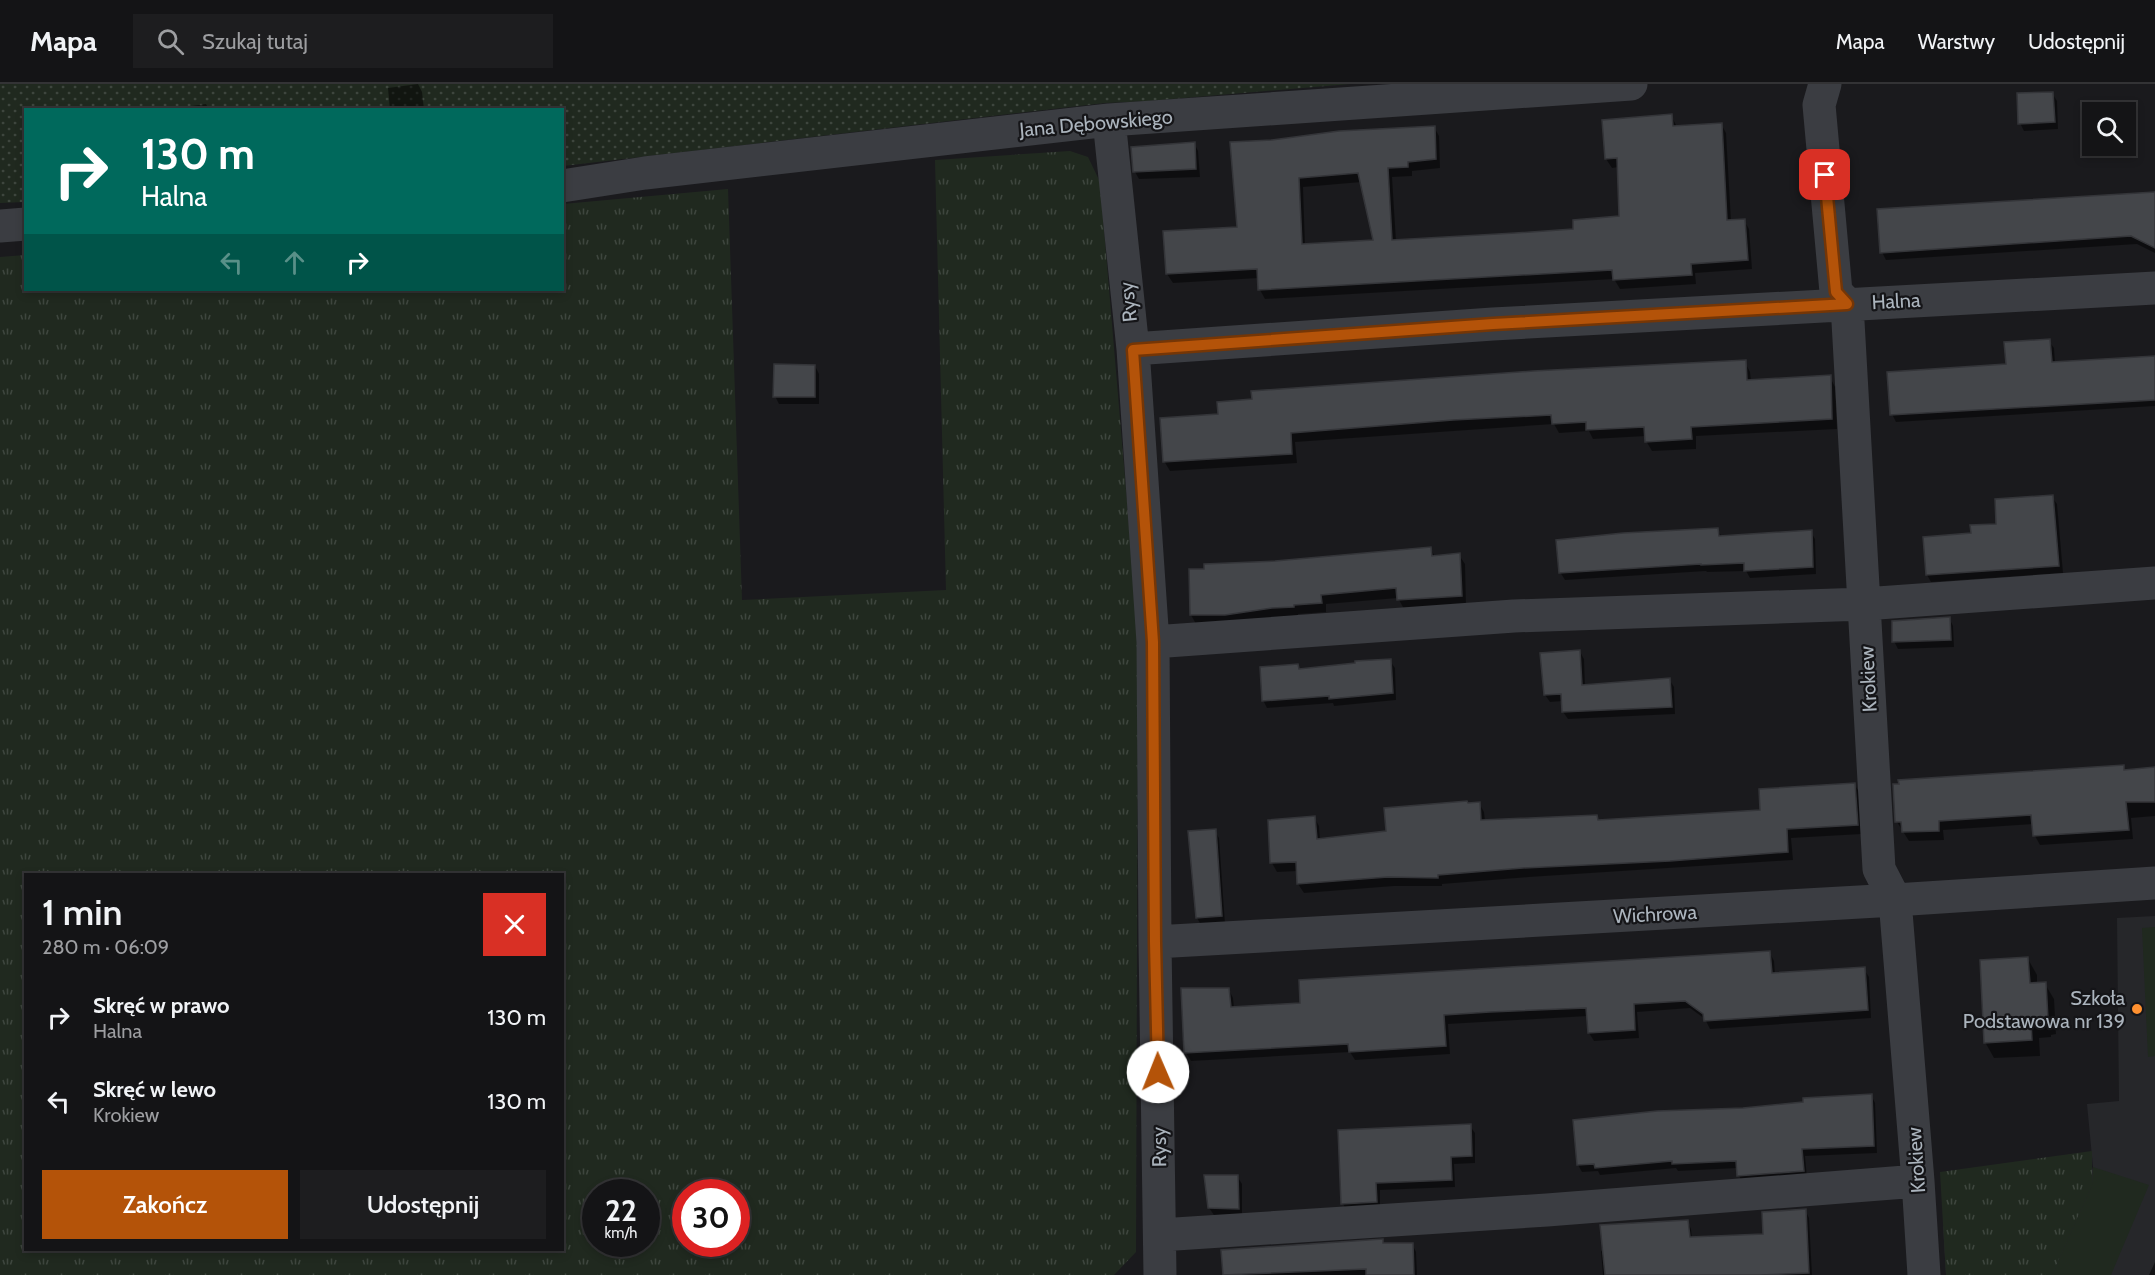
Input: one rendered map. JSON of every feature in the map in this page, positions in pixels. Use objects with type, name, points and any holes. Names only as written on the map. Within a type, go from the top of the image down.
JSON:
[{"type":"street","name":"Jana Dębowskiego","points":[[564,186],[645,173],[1109,120],[1631,84]]},
{"type":"street","name":"Krokiew","points":[[1825,84],[1819,105],[1836,292],[1847,304],[1879,869],[1895,900],[1924,1275]]},
{"type":"street","name":"Rysy","points":[[1109,120],[1133,350],[1153,642],[1160,1275]]},
{"type":"street","points":[[0,226],[24,224]]},
{"type":"street","name":"Halna","points":[[1133,350],[1493,324],[2155,288]]},
{"type":"street","points":[[1153,642],[1514,616],[1864,604],[2155,583]]},
{"type":"street","name":"Wichrowa","points":[[1155,942],[2155,883]]},
{"type":"street","points":[[1160,1235],[1547,1210],[1918,1181]]},
{"type":"shaded area","name":"Szkoła Podstawowa nr 139","points":[[2155,916],[2155,1275],[2051,1275],[2093,1167],[2087,1104],[2119,1101],[2117,918]]},
{"type":"shaded area","points":[[1943,1226],[2051,1275],[1946,1275]]},
{"type":"green space","points":[[0,84],[1350,84],[1105,103],[564,166],[564,108],[24,108],[24,202],[0,203]]},
{"type":"green space","points":[[1070,151],[1088,157],[1100,182],[1138,632],[1136,1252],[1114,1275],[0,1275],[0,257],[24,255],[24,291],[564,291],[564,204],[728,189],[742,600],[946,590],[935,160]]},
{"type":"green space","points":[[2155,927],[2155,1056],[2148,1057],[2142,928]]},
{"type":"green space","points":[[2092,1151],[2092,1185],[2052,1275],[1946,1275],[1940,1172]]},
{"type":"green space","points":[[2093,1167],[2149,1185],[2111,1275],[2052,1275],[2092,1185]]},
{"type":"building","points":[[2053,92],[2055,122],[2018,124],[2017,93]]},
{"type":"building","points":[[1672,114],[1673,126],[1722,123],[1727,220],[1745,219],[1748,260],[1691,264],[1692,275],[1613,280],[1612,270],[1258,290],[1257,269],[1166,274],[1163,231],[1237,227],[1230,142],[1272,140],[1339,131],[1435,126],[1436,159],[1408,162],[1408,167],[1388,168],[1392,240],[1515,233],[1573,229],[1573,220],[1619,216],[1617,158],[1605,159],[1602,120]],"holes":[[[1358,173],[1373,240],[1302,244],[1299,178]]]},
{"type":"building","points":[[1195,142],[1196,169],[1133,172],[1131,147]]},
{"type":"building","points":[[2155,192],[2155,248],[2131,236],[1880,253],[1877,209]]},
{"type":"building","points":[[2050,339],[2052,362],[2155,356],[2155,400],[1890,415],[1887,372],[2006,364],[2004,342]]},
{"type":"building","points":[[1746,360],[1747,380],[1831,375],[1832,419],[1691,427],[1692,439],[1645,442],[1644,427],[1586,430],[1586,422],[1552,424],[1551,415],[1453,420],[1291,433],[1292,454],[1163,462],[1160,418],[1218,414],[1217,402],[1252,399],[1251,391],[1533,371]]},
{"type":"building","points":[[774,364],[815,365],[815,397],[773,397]]},
{"type":"building","points":[[2053,495],[2059,566],[1926,575],[1923,537],[1971,533],[1970,525],[1996,524],[1995,499]]},
{"type":"building","points":[[1718,528],[1719,536],[1812,530],[1813,567],[1744,571],[1744,563],[1701,564],[1559,573],[1556,540],[1623,533]]},
{"type":"building","points":[[1431,547],[1432,556],[1460,553],[1462,596],[1397,600],[1396,588],[1321,595],[1322,603],[1294,605],[1294,607],[1225,615],[1190,615],[1189,569],[1204,569],[1204,564],[1275,561]]},
{"type":"building","points":[[1950,617],[1951,640],[1892,642],[1892,621]]},
{"type":"building","points":[[1580,650],[1582,685],[1670,678],[1672,707],[1562,712],[1561,694],[1544,695],[1540,653]]},
{"type":"building","points":[[1391,659],[1393,693],[1329,699],[1329,696],[1262,701],[1260,667],[1298,664],[1299,669],[1355,663],[1355,661]]},
{"type":"building","points":[[2124,765],[2124,770],[2155,767],[2155,802],[2126,802],[2129,830],[2033,836],[2031,815],[1939,821],[1939,831],[1902,832],[1901,822],[1895,822],[1893,784],[1899,784],[1898,780]]},
{"type":"building","points":[[1855,783],[1858,825],[1787,829],[1788,852],[1670,861],[1523,868],[1438,875],[1438,878],[1388,877],[1297,884],[1296,862],[1270,863],[1268,820],[1315,816],[1317,839],[1386,831],[1384,808],[1467,801],[1468,803],[1480,802],[1481,820],[1597,815],[1598,820],[1760,810],[1759,789]]},
{"type":"building","points":[[1216,829],[1222,916],[1196,918],[1188,831]]},
{"type":"building","points":[[1770,951],[1772,973],[1865,967],[1868,1010],[1704,1021],[1703,1014],[1685,1001],[1634,1004],[1635,1030],[1588,1033],[1586,1008],[1490,1012],[1444,1015],[1446,1046],[1349,1052],[1348,1044],[1184,1053],[1181,988],[1229,988],[1231,1007],[1300,1003],[1299,980]]},
{"type":"building","points":[[2028,957],[2030,983],[2046,982],[2048,1019],[2043,1020],[2044,1022],[2031,1022],[2032,1040],[1984,1043],[1980,960]]},
{"type":"building","points":[[1872,1094],[1874,1146],[1802,1149],[1804,1171],[1737,1176],[1736,1161],[1672,1164],[1672,1161],[1595,1168],[1594,1164],[1577,1165],[1573,1120],[1657,1111],[1743,1108],[1803,1102],[1803,1098]]},
{"type":"building","points":[[1471,1124],[1472,1156],[1451,1157],[1452,1180],[1376,1183],[1377,1202],[1341,1204],[1338,1130]]},
{"type":"building","points":[[1204,1175],[1238,1175],[1239,1209],[1208,1208]]},
{"type":"building","points":[[1806,1209],[1809,1273],[1605,1275],[1600,1225],[1688,1220],[1690,1237],[1763,1234],[1762,1212]]},
{"type":"building","points":[[1383,1239],[1383,1243],[1413,1243],[1414,1275],[1366,1275],[1366,1269],[1223,1275],[1221,1250]]},
{"type":"place","name":"Szkoła Podstawowa nr 139","points":[[2137,1009]]},
{"type":"route","points":[[1158,1072],[1153,642],[1133,350],[1493,324],[1847,304],[1836,292],[1825,175]]}]
